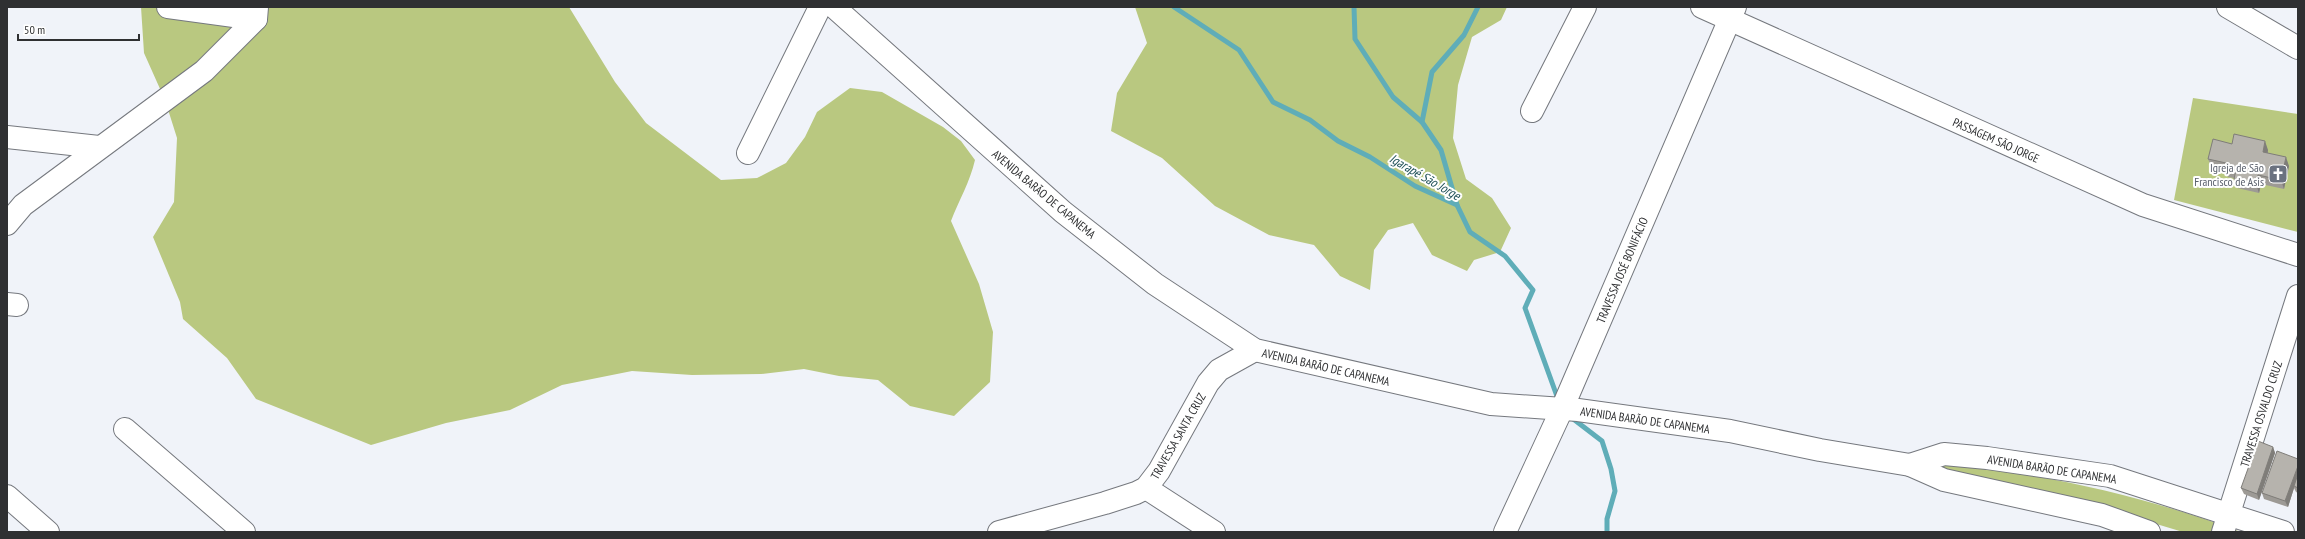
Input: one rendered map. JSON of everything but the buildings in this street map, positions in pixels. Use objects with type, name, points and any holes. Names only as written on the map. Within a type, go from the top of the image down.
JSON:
[{"type":"street","points":[[168,7],[256,13]]},
{"type":"street","points":[[748,154],[820,7]]},
{"type":"street","name":"AVENIDA BARÃO DE CAPANEMA","points":[[834,7],[1063,212],[1155,284],[1255,350],[1491,404],[1562,409],[1730,431],[1820,450],[1910,465],[1944,480],[2102,515],[2149,532]]},
{"type":"street","points":[[1532,111],[1585,7]]},
{"type":"street","name":"PASSAGEM SÃO JORGE","points":[[1702,7],[1732,13],[2143,205],[2298,254]]},
{"type":"street","points":[[2228,7],[2298,48]]},
{"type":"street","points":[[7,224],[23,205],[99,147],[204,71],[256,13]]},
{"type":"street","name":"TRAVESSA JOSÉ BONIFÁCIO","points":[[1505,532],[1562,409],[1732,13]]},
{"type":"street","points":[[7,137],[99,147]]},
{"type":"street","name":"TRAVESSA OSVALDO CRUZ","points":[[2226,522],[2298,296]]},
{"type":"street","name":"TRAVESSA SANTA CRUZ","points":[[999,532],[1105,503],[1136,493],[1146,488],[1160,471],[1208,383],[1219,370],[1255,350]]},
{"type":"street","points":[[125,429],[244,532]]},
{"type":"street","name":"AVENIDA BARÃO DE CAPANEMA","points":[[1910,465],[1944,454],[1987,458],[2110,476],[2226,522],[2283,532]]},
{"type":"street","points":[[1146,488],[1214,532]]},
{"type":"street","points":[[7,496],[48,532]]},
{"type":"green space","points":[[141,7],[569,7],[615,82],[646,123],[721,180],[757,178],[786,163],[805,137],[817,112],[850,88],[882,92],[943,127],[961,141],[975,160],[951,221],[979,284],[993,332],[990,382],[954,416],[910,406],[878,380],[839,376],[804,369],[761,374],[692,375],[632,371],[562,385],[510,410],[446,423],[371,445],[256,399],[227,358],[183,319],[180,302],[153,237],[174,202],[177,138],[165,100],[144,53]]},
{"type":"green space","points":[[1135,7],[1507,7],[1501,20],[1472,37],[1458,85],[1453,138],[1466,179],[1492,198],[1511,228],[1500,252],[1474,260],[1467,271],[1432,255],[1413,223],[1388,230],[1374,250],[1370,290],[1340,276],[1314,245],[1269,235],[1215,206],[1162,158],[1111,131],[1117,93],[1147,43]]},
{"type":"green space","points":[[2193,98],[2298,114],[2298,232],[2174,200]]},
{"type":"green space","points":[[1948,464],[2023,474],[2097,489],[2169,508],[2241,532],[2183,532],[2070,498],[1946,471],[1942,466]]},
{"type":"waterway","name":"Igarapé São Jorge","points":[[1174,7],[1239,50],[1273,102],[1310,120],[1338,141],[1370,157],[1415,186],[1457,205],[1470,232],[1505,256],[1533,290],[1525,308],[1558,399]]},
{"type":"waterway","points":[[1354,7],[1355,39],[1393,97],[1422,122]]},
{"type":"waterway","points":[[1457,205],[1441,150],[1422,122],[1432,72],[1464,35],[1478,7]]},
{"type":"waterway","name":"Igarapé São Jorge","points":[[1572,418],[1602,441],[1611,469],[1615,491],[1607,519],[1607,532]]},
{"type":"place","name":"Igreja de São Francisco de Asis","points":[[2278,174]]}]
